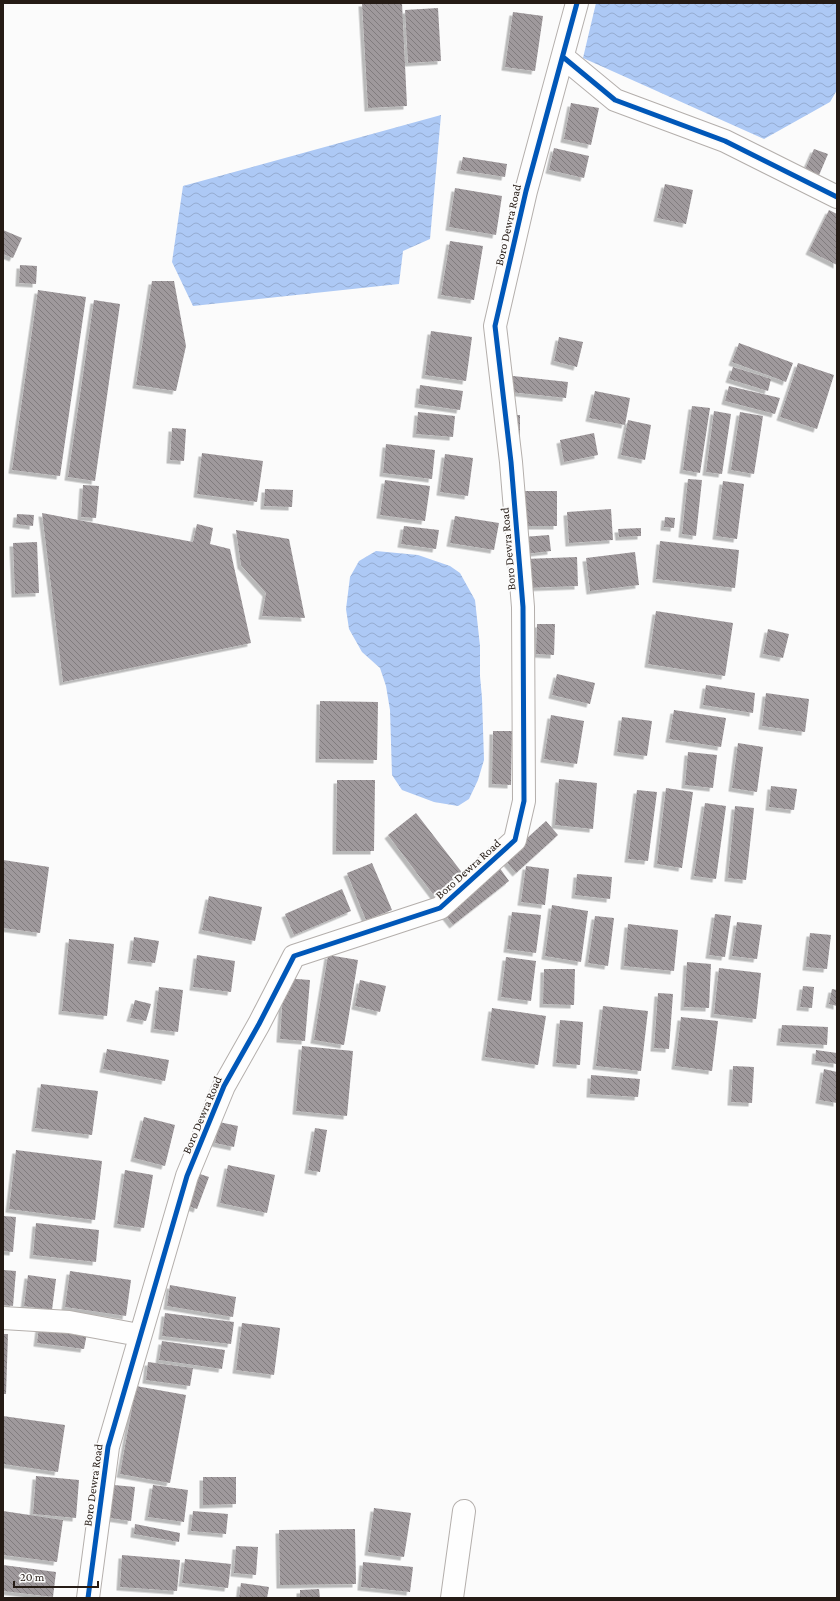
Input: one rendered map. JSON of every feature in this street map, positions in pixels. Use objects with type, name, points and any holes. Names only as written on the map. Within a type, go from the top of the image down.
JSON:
[{"type":"street","name":"Boro Dewra Road","points":[[88,1598],[108,1447],[139,1335],[189,1170],[224,1086],[259,1024],[294,956],[440,908],[516,840],[524,801],[523,607],[511,462],[495,326],[526,191],[577,3]]},
{"type":"street","points":[[563,57],[615,100],[725,141],[837,197]]},
{"type":"street","points":[[3,1318],[69,1322],[139,1335]]},
{"type":"street","points":[[452,1598],[464,1511]]},
{"type":"water","points":[[596,3],[837,3],[837,90],[830,102],[764,139],[583,58]]},
{"type":"water","points":[[441,115],[430,239],[403,251],[399,284],[193,306],[172,262],[183,186]]},
{"type":"water","points":[[376,551],[418,555],[450,566],[460,573],[475,600],[480,646],[484,760],[478,780],[469,799],[458,806],[434,802],[402,790],[392,775],[390,710],[386,686],[380,668],[362,652],[349,629],[346,609],[350,577],[359,561]]},
{"type":"building","points":[[362,3],[402,3],[407,106],[368,108]]},
{"type":"building","points":[[438,8],[441,61],[408,63],[405,10]]},
{"type":"building","points":[[513,12],[543,16],[535,71],[505,67]]},
{"type":"building","points":[[571,103],[599,108],[591,145],[564,139]]},
{"type":"building","points":[[554,148],[589,156],[584,178],[549,170]]},
{"type":"building","points":[[814,149],[828,154],[817,180],[803,174]]},
{"type":"building","points":[[463,157],[507,164],[505,177],[460,170]]},
{"type":"building","points":[[665,184],[693,190],[686,224],[657,218]]},
{"type":"building","points":[[455,188],[502,196],[496,235],[449,227]]},
{"type":"building","points":[[829,210],[837,214],[837,265],[809,251]]},
{"type":"building","points":[[3,230],[22,238],[13,258],[3,254]]},
{"type":"building","points":[[450,241],[483,246],[474,300],[441,295]]},
{"type":"building","points":[[20,265],[37,266],[36,284],[19,283]]},
{"type":"building","points":[[152,281],[174,281],[186,346],[176,391],[136,385]]},
{"type":"building","points":[[38,290],[86,297],[60,476],[12,470]]},
{"type":"building","points":[[94,300],[120,304],[95,481],[68,477]]},
{"type":"building","points":[[431,331],[472,337],[466,381],[425,375]]},
{"type":"building","points":[[559,337],[583,342],[577,367],[554,361]]},
{"type":"building","points":[[739,343],[793,363],[786,382],[732,362]]},
{"type":"building","points":[[798,363],[834,375],[817,429],[780,417]]},
{"type":"building","points":[[733,367],[771,379],[768,391],[729,379]]},
{"type":"building","points":[[513,376],[568,382],[566,398],[510,392]]},
{"type":"building","points":[[420,385],[463,391],[460,410],[418,404]]},
{"type":"building","points":[[729,386],[780,398],[775,414],[725,401]]},
{"type":"building","points":[[595,391],[630,398],[625,425],[589,418]]},
{"type":"building","points":[[692,406],[710,408],[700,473],[683,470]]},
{"type":"building","points":[[714,411],[731,414],[722,474],[706,472]]},
{"type":"building","points":[[418,412],[455,416],[453,437],[416,434]]},
{"type":"building","points":[[740,412],[763,416],[754,474],[731,470]]},
{"type":"building","points":[[511,415],[520,415],[520,437],[512,437]]},
{"type":"building","points":[[628,420],[651,425],[645,460],[621,455]]},
{"type":"building","points":[[172,428],[186,429],[184,461],[170,460]]},
{"type":"building","points":[[594,433],[598,455],[564,462],[560,440]]},
{"type":"building","points":[[386,444],[435,450],[432,479],[383,473]]},
{"type":"building","points":[[202,453],[263,461],[257,502],[197,494]]},
{"type":"building","points":[[445,454],[473,458],[468,496],[440,492]]},
{"type":"building","points":[[688,479],[702,480],[696,536],[682,534]]},
{"type":"building","points":[[385,480],[430,486],[425,521],[380,515]]},
{"type":"building","points":[[723,481],[744,484],[737,539],[716,536]]},
{"type":"building","points":[[83,485],[99,486],[96,518],[81,517]]},
{"type":"building","points":[[265,489],[293,490],[292,507],[264,506]]},
{"type":"building","points":[[525,491],[557,491],[557,526],[525,526]]},
{"type":"building","points":[[611,509],[613,540],[569,543],[567,512]]},
{"type":"building","points":[[42,513],[193,542],[197,524],[213,528],[210,544],[230,549],[251,643],[63,682]]},
{"type":"building","points":[[17,514],[34,515],[33,526],[16,524]]},
{"type":"building","points":[[455,516],[499,523],[494,550],[450,543]]},
{"type":"building","points":[[665,517],[675,518],[674,528],[664,527]]},
{"type":"building","points":[[404,526],[439,530],[436,549],[401,544]]},
{"type":"building","points":[[641,528],[641,536],[619,537],[618,529]]},
{"type":"building","points":[[236,530],[289,539],[305,618],[262,616],[266,593],[241,565]]},
{"type":"building","points":[[549,535],[551,551],[525,554],[523,537]]},
{"type":"building","points":[[660,541],[739,550],[735,588],[656,579]]},
{"type":"building","points":[[37,542],[39,593],[15,594],[13,543]]},
{"type":"building","points":[[635,552],[639,585],[590,591],[586,558]]},
{"type":"building","points":[[577,557],[578,586],[526,588],[525,559]]},
{"type":"building","points":[[656,611],[733,623],[725,676],[648,664]]},
{"type":"building","points":[[537,624],[555,624],[554,655],[536,654]]},
{"type":"building","points":[[768,629],[789,634],[783,658],[763,654]]},
{"type":"building","points":[[557,674],[595,683],[590,704],[552,695]]},
{"type":"building","points":[[706,685],[755,693],[753,713],[703,705]]},
{"type":"building","points":[[766,693],[809,699],[805,732],[762,726]]},
{"type":"building","points":[[320,701],[378,702],[377,760],[319,759]]},
{"type":"building","points":[[674,710],[726,718],[721,747],[669,739]]},
{"type":"building","points":[[551,715],[584,721],[577,764],[544,759]]},
{"type":"building","points":[[622,717],[652,721],[647,756],[617,752]]},
{"type":"building","points":[[493,731],[512,731],[511,785],[492,784]]},
{"type":"building","points":[[738,743],[763,747],[757,792],[732,788]]},
{"type":"building","points":[[688,752],[717,755],[713,788],[685,785]]},
{"type":"building","points":[[559,779],[597,783],[593,829],[555,825]]},
{"type":"building","points":[[337,780],[375,780],[374,851],[336,851]]},
{"type":"building","points":[[771,786],[797,789],[794,810],[769,807]]},
{"type":"building","points":[[666,788],[693,792],[682,868],[657,864]]},
{"type":"building","points":[[637,790],[657,792],[648,861],[628,859]]},
{"type":"building","points":[[705,803],[726,806],[716,879],[694,876]]},
{"type":"building","points":[[735,806],[754,808],[746,880],[728,878]]},
{"type":"building","points":[[416,813],[467,879],[439,902],[388,835]]},
{"type":"building","points":[[546,821],[558,835],[516,873],[504,859]]},
{"type":"building","points":[[3,860],[49,867],[40,933],[3,928]]},
{"type":"building","points":[[372,863],[392,910],[366,920],[347,873]]},
{"type":"building","points":[[526,866],[549,869],[545,905],[521,902]]},
{"type":"building","points":[[499,867],[509,881],[453,925],[442,911]]},
{"type":"building","points":[[577,874],[612,877],[610,899],[575,895]]},
{"type":"building","points":[[342,889],[351,911],[294,935],[285,914]]},
{"type":"building","points":[[209,896],[262,907],[255,941],[202,930]]},
{"type":"building","points":[[552,905],[588,911],[581,962],[545,956]]},
{"type":"building","points":[[512,912],[541,915],[536,953],[507,949]]},
{"type":"building","points":[[715,914],[731,916],[725,957],[709,955]]},
{"type":"building","points":[[595,916],[614,918],[608,966],[588,963]]},
{"type":"building","points":[[737,922],[762,925],[757,959],[732,956]]},
{"type":"building","points":[[628,924],[678,930],[674,971],[624,966]]},
{"type":"building","points":[[810,933],[831,935],[827,969],[806,967]]},
{"type":"building","points":[[134,937],[159,941],[155,963],[131,960]]},
{"type":"building","points":[[69,939],[114,944],[107,1016],[62,1011]]},
{"type":"building","points":[[197,955],[235,961],[231,992],[193,987]]},
{"type":"building","points":[[328,955],[358,960],[344,1045],[314,1040]]},
{"type":"building","points":[[506,957],[536,961],[531,1001],[501,997]]},
{"type":"building","points":[[687,962],[711,964],[709,1008],[684,1007]]},
{"type":"building","points":[[719,968],[761,973],[756,1019],[714,1014]]},
{"type":"building","points":[[544,969],[575,969],[574,1005],[543,1004]]},
{"type":"building","points":[[284,978],[310,980],[305,1041],[280,1039]]},
{"type":"building","points":[[360,980],[386,986],[380,1012],[355,1006]]},
{"type":"building","points":[[803,986],[814,987],[812,1008],[800,1007]]},
{"type":"building","points":[[159,987],[183,990],[178,1032],[154,1029]]},
{"type":"building","points":[[832,989],[837,990],[837,1006],[829,1004]]},
{"type":"building","points":[[658,993],[673,994],[669,1049],[654,1048]]},
{"type":"building","points":[[135,1000],[151,1004],[146,1021],[130,1018]]},
{"type":"building","points":[[603,1006],[648,1011],[641,1071],[596,1066]]},
{"type":"building","points":[[492,1008],[546,1016],[538,1065],[485,1057]]},
{"type":"building","points":[[681,1017],[718,1021],[712,1071],[675,1066]]},
{"type":"building","points":[[560,1020],[583,1022],[580,1065],[556,1063]]},
{"type":"building","points":[[782,1025],[828,1027],[827,1045],[780,1042]]},
{"type":"building","points":[[302,1046],[353,1051],[347,1116],[296,1111]]},
{"type":"building","points":[[107,1049],[169,1060],[165,1081],[103,1069]]},
{"type":"building","points":[[816,1050],[837,1053],[837,1064],[815,1061]]},
{"type":"building","points":[[733,1066],[754,1067],[752,1103],[731,1102]]},
{"type":"building","points":[[824,1069],[837,1072],[837,1103],[819,1100]]},
{"type":"building","points":[[591,1075],[640,1079],[638,1097],[590,1094]]},
{"type":"building","points":[[41,1084],[98,1091],[92,1135],[35,1128]]},
{"type":"building","points":[[144,1117],[175,1125],[165,1166],[134,1158]]},
{"type":"building","points":[[219,1122],[238,1126],[234,1147],[215,1143]]},
{"type":"building","points":[[315,1128],[327,1130],[320,1172],[308,1170]]},
{"type":"building","points":[[16,1150],[102,1161],[95,1220],[9,1209]]},
{"type":"building","points":[[228,1165],[275,1175],[267,1213],[220,1203]]},
{"type":"building","points":[[125,1170],[153,1175],[144,1228],[117,1224]]},
{"type":"building","points":[[200,1174],[209,1177],[197,1209],[188,1206]]},
{"type":"building","points":[[3,1216],[16,1217],[13,1252],[3,1251]]},
{"type":"building","points":[[36,1223],[99,1230],[96,1262],[33,1255]]},
{"type":"building","points":[[3,1270],[16,1271],[13,1306],[3,1305]]},
{"type":"building","points":[[70,1271],[131,1280],[126,1316],[65,1307]]},
{"type":"building","points":[[28,1275],[56,1279],[52,1310],[24,1306]]},
{"type":"building","points":[[170,1285],[236,1297],[233,1317],[167,1306]]},
{"type":"building","points":[[165,1313],[234,1322],[231,1344],[162,1336]]},
{"type":"building","points":[[242,1323],[280,1328],[274,1375],[236,1370]]},
{"type":"building","points":[[39,1327],[87,1333],[84,1349],[37,1343]]},
{"type":"building","points":[[3,1334],[8,1334],[6,1394],[3,1394]]},
{"type":"building","points":[[162,1341],[225,1350],[222,1369],[159,1360]]},
{"type":"building","points":[[148,1362],[193,1368],[190,1386],[146,1380]]},
{"type":"building","points":[[136,1386],[186,1395],[170,1483],[120,1474]]},
{"type":"building","points":[[3,1416],[65,1425],[58,1472],[3,1464]]},
{"type":"building","points":[[36,1476],[79,1480],[76,1518],[33,1514]]},
{"type":"building","points":[[203,1477],[236,1477],[236,1504],[203,1505]]},
{"type":"building","points":[[114,1485],[135,1487],[131,1521],[110,1518]]},
{"type":"building","points":[[153,1485],[188,1490],[184,1522],[148,1517]]},
{"type":"building","points":[[374,1508],[411,1513],[404,1557],[368,1552]]},
{"type":"building","points":[[3,1511],[63,1520],[57,1562],[3,1555]]},
{"type":"building","points":[[193,1511],[228,1514],[226,1534],[191,1531]]},
{"type":"building","points":[[135,1524],[180,1533],[179,1542],[134,1534]]},
{"type":"building","points":[[355,1529],[356,1584],[280,1585],[279,1530]]},
{"type":"building","points":[[236,1546],[258,1547],[256,1575],[234,1573]]},
{"type":"building","points":[[122,1555],[180,1560],[177,1591],[120,1587]]},
{"type":"building","points":[[185,1559],[231,1564],[228,1588],[182,1583]]},
{"type":"building","points":[[363,1562],[413,1567],[410,1592],[361,1587]]},
{"type":"building","points":[[3,1565],[56,1572],[53,1597],[3,1591]]},
{"type":"building","points":[[241,1583],[269,1587],[267,1598],[239,1598]]},
{"type":"building","points":[[319,1589],[320,1598],[300,1598],[300,1590]]},
{"type":"cycle path","points":[[88,1598],[108,1447],[187,1176],[224,1086],[259,1024],[294,956],[440,908],[515,840],[524,801],[523,607],[511,462],[495,326],[526,191],[577,3]]},
{"type":"cycle path","points":[[563,57],[615,100],[725,141],[837,197]]}]
